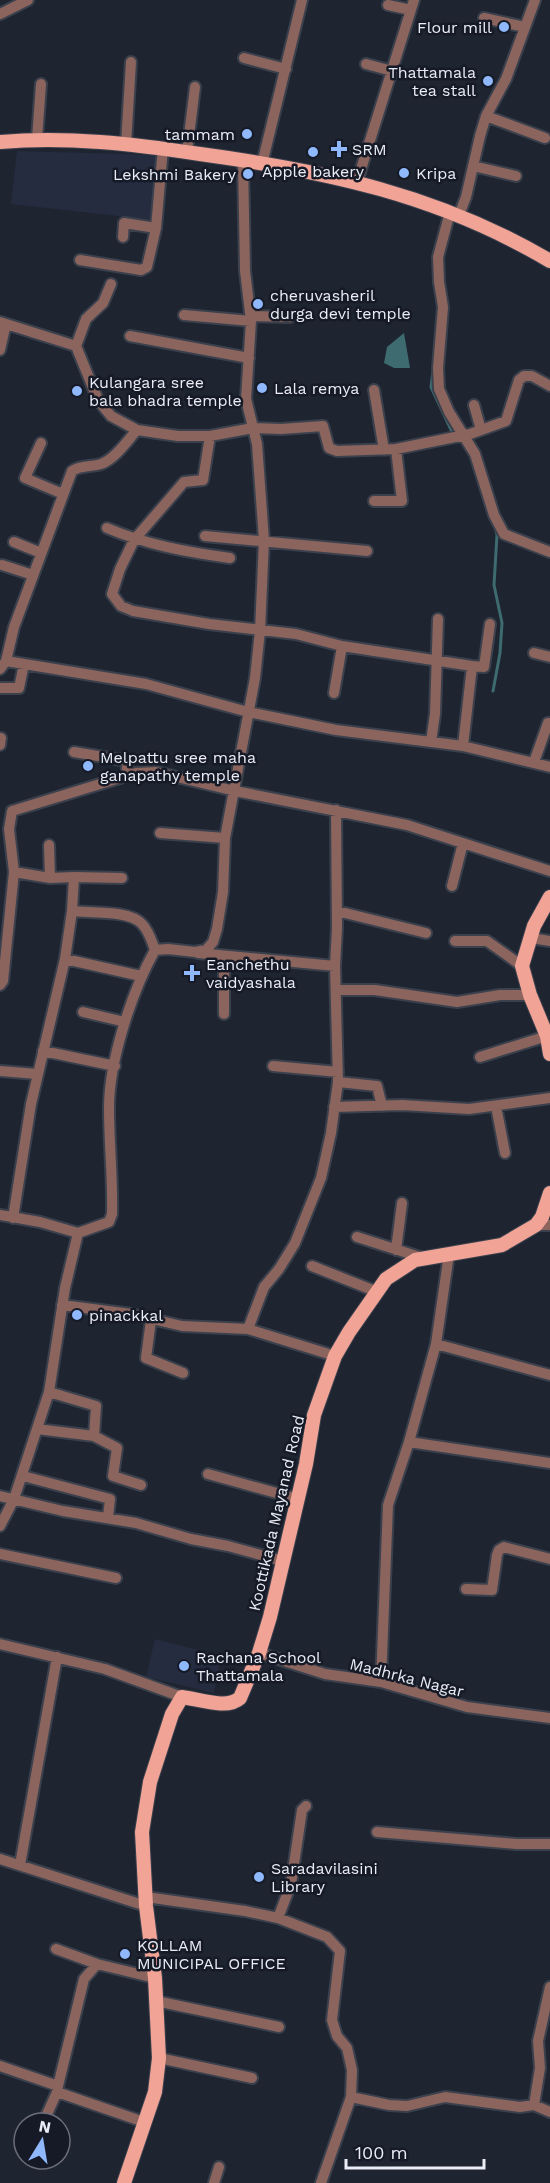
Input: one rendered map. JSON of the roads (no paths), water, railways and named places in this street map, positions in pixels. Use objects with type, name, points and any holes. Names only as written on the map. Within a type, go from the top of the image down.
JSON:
[{"type":"main road","points":[[0,142],[37,139],[90,140],[163,148],[243,160],[357,182],[454,214],[550,261]]},
{"type":"main road","points":[[550,897],[534,926],[522,966],[530,995],[547,1036],[550,1054]]},
{"type":"main road","name":"Koottikada Mayanad Road","points":[[182,1697],[228,1704],[240,1698],[259,1653],[283,1561],[298,1499],[314,1414],[335,1356],[375,1291],[386,1279],[415,1260],[502,1245],[543,1225],[542,1217],[550,1193]]},
{"type":"main road","points":[[124,2183],[155,2092],[159,2058],[155,1978],[146,1902],[142,1832],[150,1782],[172,1714],[182,1697]]},
{"type":"street","points":[[0,14],[28,0]]},
{"type":"street","points":[[262,164],[302,0]]},
{"type":"street","points":[[535,0],[506,79],[486,116],[466,197],[454,214],[438,257],[443,307],[438,368],[441,397],[475,454],[494,515],[504,534],[550,552]]},
{"type":"street","points":[[357,182],[413,5],[388,5]]},
{"type":"street","points":[[484,18],[525,27]]},
{"type":"street","points":[[244,58],[286,69]]},
{"type":"street","points":[[126,144],[131,62]]},
{"type":"street","points":[[366,64],[392,71]]},
{"type":"street","points":[[37,139],[41,84]]},
{"type":"street","points":[[187,152],[195,87]]},
{"type":"street","points":[[486,116],[545,138]]},
{"type":"street","points":[[80,260],[144,270],[147,267],[156,228],[163,148]]},
{"type":"street","points":[[195,952],[206,950],[213,942],[217,929],[223,892],[225,838],[255,678],[260,630],[264,540],[257,444],[246,399],[250,318],[245,271],[243,160]]},
{"type":"street","points":[[473,166],[516,176]]},
{"type":"street","points":[[123,237],[124,223],[156,228]]},
{"type":"street","points":[[111,284],[103,303],[86,320],[76,345],[98,400],[111,416],[137,430],[178,436],[210,436],[253,428],[323,426],[329,448],[337,451],[396,449],[463,435],[506,421],[519,380],[524,375],[532,376],[550,386]]},
{"type":"street","points":[[184,315],[290,317]]},
{"type":"street","points":[[0,350],[3,323],[76,345]]},
{"type":"street","points":[[130,336],[249,358]]},
{"type":"street","points":[[374,390],[384,450]]},
{"type":"street","points":[[474,405],[482,430]]},
{"type":"street","points":[[137,430],[110,460],[103,464],[76,468],[72,471],[14,627],[3,665],[24,664],[146,684],[248,712],[336,730],[463,746],[550,766]]},
{"type":"street","points":[[210,436],[203,480],[184,482],[134,540],[120,568],[112,594],[121,606],[133,611],[209,624],[296,634],[342,646],[484,667],[490,624]]},
{"type":"street","points":[[41,443],[25,478],[63,494]]},
{"type":"street","points":[[374,501],[402,501],[396,449]]},
{"type":"street","points":[[107,528],[134,540],[182,551],[230,558]]},
{"type":"street","points":[[205,536],[367,551]]},
{"type":"street","points":[[14,542],[41,553]]},
{"type":"street","points":[[2,565],[33,575]]},
{"type":"street","points":[[431,742],[438,620]]},
{"type":"street","points":[[334,693],[342,646]]},
{"type":"street","points":[[534,653],[550,657]]},
{"type":"street","points":[[0,688],[19,688],[24,664]]},
{"type":"street","points":[[463,746],[472,666]]},
{"type":"street","points":[[534,762],[548,723],[550,723]]},
{"type":"street","points":[[74,752],[127,761],[127,776]]},
{"type":"street","points":[[0,810],[12,811],[136,773],[156,772],[235,791],[407,825],[550,871]]},
{"type":"street","points":[[248,1329],[264,1287],[279,1269],[295,1243],[317,1188],[331,1133],[338,1077],[335,966],[336,810]]},
{"type":"street","points":[[0,985],[3,981],[5,898],[14,872],[9,830],[12,811]]},
{"type":"street","points":[[160,833],[225,838]]},
{"type":"street","points":[[452,886],[463,843]]},
{"type":"street","points":[[49,845],[50,878]]},
{"type":"street","points":[[14,872],[50,878],[122,879]]},
{"type":"street","points":[[13,1218],[31,1104],[65,959],[74,877]]},
{"type":"street","points":[[337,910],[426,933]]},
{"type":"street","points":[[72,911],[127,915],[138,920],[145,926],[155,951]]},
{"type":"street","points":[[531,938],[550,941]]},
{"type":"street","points":[[455,941],[487,941],[522,966]]},
{"type":"street","points":[[155,951],[168,949],[224,957],[253,957],[335,966]]},
{"type":"street","points":[[0,1215],[40,1222],[78,1233],[109,1222],[112,1214],[109,1106],[115,1066],[125,1022],[141,976],[155,951]]},
{"type":"street","points":[[224,957],[224,1014]]},
{"type":"street","points":[[65,959],[141,976]]},
{"type":"street","points":[[337,990],[375,990],[457,1002],[500,995],[530,995]]},
{"type":"street","points":[[83,1011],[125,1022]]},
{"type":"street","points":[[480,1057],[547,1036]]},
{"type":"street","points":[[43,1051],[115,1066]]},
{"type":"street","points":[[273,1066],[376,1086],[382,1106]]},
{"type":"street","points":[[0,1071],[38,1074]]},
{"type":"street","points":[[334,1107],[402,1105],[470,1109],[550,1098]]},
{"type":"street","points":[[496,1106],[505,1153]]},
{"type":"street","points":[[396,1250],[402,1203]]},
{"type":"street","points":[[0,1526],[14,1499],[49,1392],[62,1305],[78,1233]]},
{"type":"street","points":[[357,1237],[426,1258]]},
{"type":"street","points":[[381,1682],[388,1505],[409,1442],[436,1344],[449,1254]]},
{"type":"street","points":[[312,1266],[375,1291]]},
{"type":"street","points":[[62,1305],[131,1314],[182,1326],[248,1329],[335,1356]]},
{"type":"street","points":[[151,1320],[146,1358],[183,1373]]},
{"type":"street","points":[[436,1344],[550,1375]]},
{"type":"street","points":[[49,1392],[96,1406],[94,1436]]},
{"type":"street","points":[[37,1429],[94,1436],[117,1448],[113,1476],[141,1485]]},
{"type":"street","points":[[409,1442],[550,1463]]},
{"type":"street","points":[[208,1474],[298,1499]]},
{"type":"street","points":[[22,1476],[110,1499],[108,1518]]},
{"type":"street","points":[[0,1496],[63,1511],[108,1518],[283,1561]]},
{"type":"street","points":[[466,1589],[492,1590],[497,1555],[504,1547],[550,1559]]},
{"type":"street","points":[[0,1554],[116,1578]]},
{"type":"street","points":[[0,1644],[105,1670],[182,1697]]},
{"type":"street","name":"Madhrka Nagar","points":[[259,1653],[325,1674],[381,1682],[467,1707],[550,1718]]},
{"type":"street","points":[[20,1865],[57,1657]]},
{"type":"street","points":[[278,1918],[291,1884],[302,1810],[306,1806]]},
{"type":"street","points":[[377,1832],[517,1844],[550,1844]]},
{"type":"street","points":[[0,1858],[146,1902],[245,1911],[278,1918],[327,1937],[340,1951],[332,2020],[337,2036],[347,2048],[352,2070],[351,2097],[321,2183]]},
{"type":"street","points":[[56,1949],[97,1964],[155,1978]]},
{"type":"street","points":[[48,2111],[57,2089],[84,1979],[97,1964]]},
{"type":"street","points":[[534,2105],[540,2068],[538,2041],[550,1987]]},
{"type":"street","points":[[156,2001],[279,2027]]},
{"type":"street","points":[[159,2058],[252,2078]]},
{"type":"street","points":[[0,2066],[144,2122]]},
{"type":"street","points":[[351,2097],[389,2105],[407,2106],[445,2097],[520,2107],[534,2105],[550,2112]]},
{"type":"street","points":[[214,2183],[219,2167]]},
{"type":"waterway","points":[[433,371],[431,387],[453,434]]},
{"type":"waterway","points":[[493,691],[500,653],[502,623],[494,585],[497,535],[495,527]]},
{"type":"place","name":"Flour mill","points":[[504,27]]},
{"type":"place","name":"Thattamala tea stall","points":[[488,81]]},
{"type":"place","name":"tammam","points":[[247,134]]},
{"type":"place","name":"SRM","points":[[339,149]]},
{"type":"place","name":"Apple bakery","points":[[313,152]]},
{"type":"place","name":"Kripa","points":[[404,173]]},
{"type":"place","name":"Lekshmi Bakery","points":[[248,174]]},
{"type":"place","name":"cheruvasheril durga devi temple","points":[[258,304]]},
{"type":"place","name":"Lala remya","points":[[262,388]]},
{"type":"place","name":"Kulangara sree bala bhadra temple","points":[[77,391]]},
{"type":"place","name":"Melpattu sree maha ganapathy temple","points":[[88,766]]},
{"type":"place","name":"Eanchethu vaidyashala","points":[[192,973]]},
{"type":"place","name":"pinackkal","points":[[77,1315]]},
{"type":"place","name":"Rachana School Thattamala","points":[[184,1666]]},
{"type":"place","name":"Saradavilasini Library","points":[[259,1877]]},
{"type":"place","name":"KOLLAM MUNICIPAL OFFICE","points":[[125,1954]]}]
